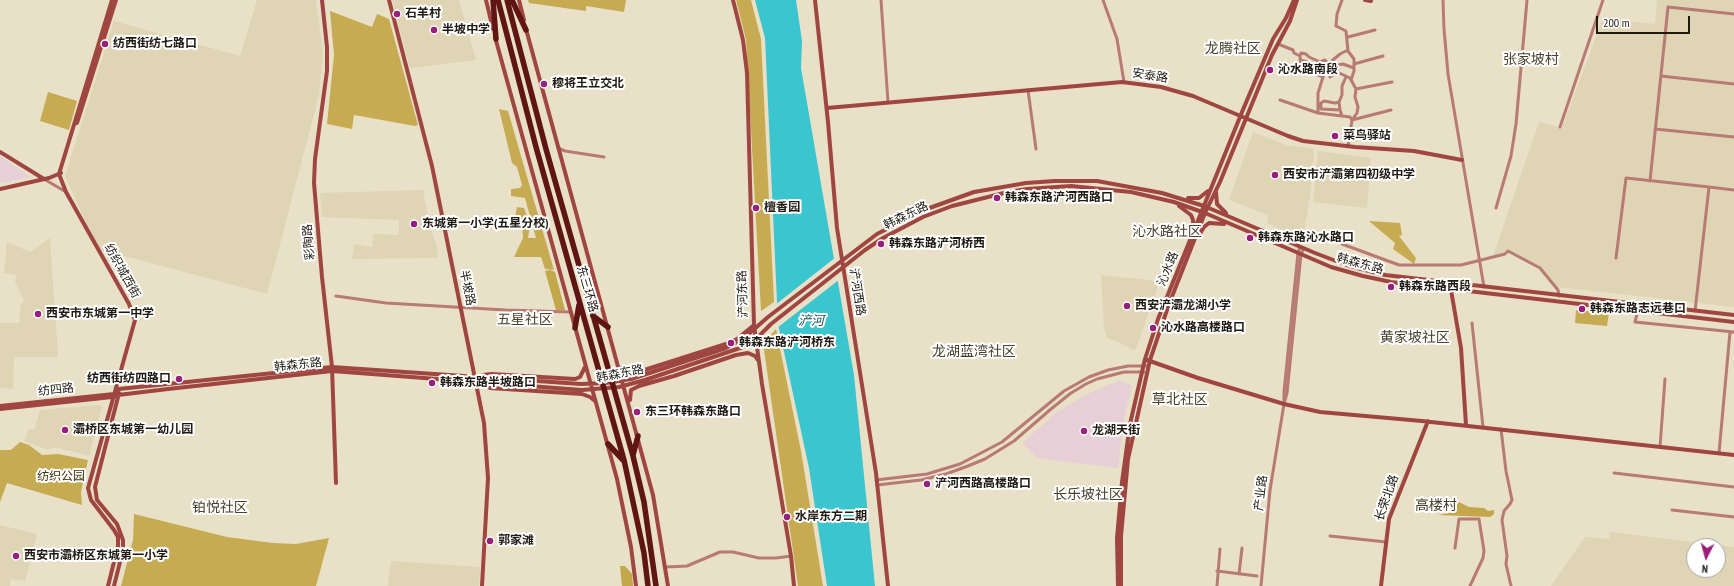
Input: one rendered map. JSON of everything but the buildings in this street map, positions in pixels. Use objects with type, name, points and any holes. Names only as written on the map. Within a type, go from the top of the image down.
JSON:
[{"type":"highway","points":[[493,0],[496,39]]},
{"type":"highway","name":"东三环路","points":[[498,0],[507,40],[624,460],[644,553],[648,586]]},
{"type":"highway","name":"东三环路","points":[[507,0],[546,149],[633,456],[644,502],[656,586]]},
{"type":"highway","points":[[512,0],[526,30]]},
{"type":"highway","points":[[575,328],[580,302]]},
{"type":"highway","points":[[593,316],[608,327]]},
{"type":"highway","points":[[633,456],[638,436]]},
{"type":"highway","points":[[608,444],[624,460]]},
{"type":"main road","points":[[0,189],[59,174],[115,0]]},
{"type":"main road","name":"彩陶路","points":[[322,0],[327,47],[327,71],[314,183],[332,369],[336,483]]},
{"type":"main road","name":"半坡路","points":[[389,0],[432,166],[476,377],[484,423],[488,478],[482,586]]},
{"type":"main road","points":[[486,0],[608,444],[626,516],[636,586]]},
{"type":"main road","points":[[519,0],[558,148],[638,436],[653,495],[668,586]]},
{"type":"main road","name":"浐河东路","points":[[733,0],[743,40],[747,73],[756,339],[791,556],[794,586]]},
{"type":"main road","name":"浐河西路","points":[[815,0],[827,108],[837,228],[858,355],[877,485],[888,586]]},
{"type":"main road","name":"沁水路","points":[[1148,360],[1158,319],[1190,240],[1218,184],[1273,39],[1286,18],[1294,0]]},
{"type":"main road","name":"沁水路","points":[[1206,207],[1214,180],[1273,52],[1290,21],[1297,0]]},
{"type":"main road","points":[[1365,0],[1371,1]]},
{"type":"main road","name":"安泰路","points":[[827,108],[1080,84],[1124,82],[1161,87],[1193,96],[1303,141],[1414,151],[1461,160]]},
{"type":"main road","points":[[0,152],[44,179]]},
{"type":"main road","name":"纺织城西街","points":[[59,174],[66,192],[133,313],[134,326],[118,387]]},
{"type":"main road","points":[[1175,196],[1192,199],[1199,198],[1207,193],[1214,180]]},
{"type":"main road","name":"韩森东路","points":[[118,387],[332,369],[490,377],[581,384],[606,383],[631,379],[726,348],[744,338],[768,317],[877,234],[924,210],[974,192],[1000,187],[1055,181],[1097,181],[1137,187],[1175,196],[1237,219],[1349,266],[1368,271],[1404,278],[1734,315]]},
{"type":"main road","points":[[1218,184],[1216,197],[1217,204],[1222,210],[1237,219]]},
{"type":"main road","name":"韩森东路","points":[[115,395],[332,369],[582,390],[597,390],[619,387],[726,354],[743,347],[756,339],[771,324],[843,266],[883,238],[923,218],[952,206],[1008,192],[1027,189],[1086,186],[1131,192],[1170,201],[1203,213],[1331,267],[1363,276],[1411,285],[1450,290],[1734,322]]},
{"type":"main road","points":[[1170,201],[1188,212],[1193,218],[1190,240]]},
{"type":"main road","name":"沁水路","points":[[1121,586],[1121,536],[1128,459],[1146,365],[1203,213]]},
{"type":"main road","points":[[1192,245],[1202,230],[1209,223],[1217,222],[1231,225]]},
{"type":"main road","points":[[1450,290],[1462,348],[1466,425]]},
{"type":"main road","points":[[617,360],[623,371],[635,373],[729,343],[755,328]]},
{"type":"main road","points":[[630,409],[630,393],[633,388],[736,355],[748,353],[755,356],[759,361]]},
{"type":"main road","points":[[720,360],[726,354],[736,355]]},
{"type":"main road","points":[[1148,360],[1198,378],[1284,404],[1320,412],[1428,421],[1734,455]]},
{"type":"main road","points":[[476,377],[491,374],[575,378],[582,374],[585,364]]},
{"type":"main road","name":"沁水路","points":[[1118,586],[1117,538],[1122,482],[1130,424],[1145,372]]},
{"type":"main road","points":[[476,382],[490,388],[582,394],[590,397],[596,403]]},
{"type":"main road","points":[[108,586],[118,546],[118,537],[90,500],[88,488],[118,387]]},
{"type":"main road","points":[[114,586],[123,550],[123,540],[117,524],[97,500],[95,487],[115,395]]},
{"type":"main road","name":"纺四路","points":[[0,406],[115,395]]},
{"type":"main road","name":"纺四路","points":[[0,409],[115,395]]},
{"type":"main road","name":"长荣北路","points":[[1381,586],[1389,519],[1428,421]]},
{"type":"street","points":[[881,0],[888,102]]},
{"type":"street","points":[[1104,0],[1117,39],[1124,82]]},
{"type":"street","points":[[1342,0],[1337,14],[1336,26],[1346,31],[1348,37],[1348,50],[1354,59],[1354,66],[1350,80]]},
{"type":"street","points":[[1443,0],[1448,74],[1461,160],[1481,260],[1484,287]]},
{"type":"street","points":[[1496,208],[1511,156],[1527,0]]},
{"type":"street","points":[[1560,127],[1603,0]]},
{"type":"street","points":[[1650,181],[1668,7],[1734,14]]},
{"type":"street","points":[[1348,37],[1376,30]]},
{"type":"street","points":[[1278,44],[1293,50],[1294,53],[1300,58],[1319,63],[1325,60],[1328,64],[1330,77],[1337,72],[1338,65]]},
{"type":"street","points":[[1328,64],[1340,54],[1348,50]]},
{"type":"street","points":[[1323,76],[1301,68],[1301,53],[1306,54],[1319,63],[1321,70],[1328,70]]},
{"type":"street","points":[[1318,113],[1318,93],[1323,76],[1328,70],[1336,64],[1354,66],[1384,56]]},
{"type":"street","points":[[1337,72],[1350,80],[1356,89],[1355,97],[1358,107],[1357,113],[1352,120],[1348,146]]},
{"type":"street","points":[[1661,76],[1734,84]]},
{"type":"street","points":[[1342,116],[1339,102],[1342,95],[1342,86],[1346,77]]},
{"type":"street","points":[[1356,89],[1392,82]]},
{"type":"street","points":[[1028,90],[1036,149]]},
{"type":"street","points":[[1280,100],[1318,113],[1350,117],[1352,120]]},
{"type":"street","points":[[1339,102],[1335,103],[1324,101],[1321,109],[1340,110]]},
{"type":"street","points":[[1352,120],[1390,110]]},
{"type":"street","points":[[1655,129],[1734,137]]},
{"type":"street","points":[[558,148],[565,151],[604,157]]},
{"type":"street","points":[[1616,258],[1626,178],[1734,190]]},
{"type":"street","points":[[44,179],[66,192]]},
{"type":"street","points":[[1695,311],[1709,187]]},
{"type":"street","points":[[1342,244],[1399,265],[1461,265],[1505,254],[1508,251],[1540,268],[1558,290],[1558,296]]},
{"type":"street","name":"产业路","points":[[1261,586],[1270,490],[1287,393],[1300,254],[1302,247]]},
{"type":"street","points":[[336,296],[386,303],[461,308],[571,312]]},
{"type":"street","points":[[1639,305],[1635,322],[1734,332]]},
{"type":"street","points":[[1472,323],[1483,427]]},
{"type":"street","points":[[1719,453],[1730,332]]},
{"type":"street","points":[[876,480],[927,474],[960,464],[1002,442],[1074,385],[1108,370],[1128,366],[1146,365]]},
{"type":"street","points":[[877,485],[921,480],[946,474],[985,459],[1014,441],[1078,388],[1097,379],[1124,372],[1145,372]]},
{"type":"street","points":[[1660,447],[1665,379]]},
{"type":"street","points":[[1500,429],[1512,500],[1504,511],[1502,520],[1507,556],[1506,564],[1511,586]]},
{"type":"street","points":[[1614,473],[1734,487]]},
{"type":"street","points":[[1672,510],[1734,517]]},
{"type":"street","points":[[1455,548],[1458,519],[1479,519],[1484,551],[1483,558],[1470,586]]},
{"type":"street","points":[[1330,536],[1386,542]]},
{"type":"street","points":[[1239,574],[1242,548]]},
{"type":"street","points":[[1217,586],[1217,571],[1220,549]]},
{"type":"street","points":[[666,567],[687,566],[720,552],[732,552],[759,558],[791,556]]},
{"type":"street","points":[[1217,571],[1257,576]]},
{"type":"shaded area","points":[[257,0],[316,0],[323,53],[319,95],[267,294],[98,249],[65,176],[114,21],[240,56]]},
{"type":"shaded area","name":"半坡中学","points":[[392,0],[459,0],[476,60],[410,68]]},
{"type":"shaded area","points":[[1657,0],[1734,0],[1734,307],[1557,287],[1540,268],[1508,251],[1493,256],[1539,122],[1562,128],[1603,18],[1655,24]]},
{"type":"shaded area","name":"西安市浐灞第四初级中学","points":[[1253,132],[1286,145],[1314,149],[1310,197],[1304,231],[1300,237],[1267,223],[1268,215],[1229,200]]},
{"type":"shaded area","points":[[1318,151],[1371,158],[1367,208],[1313,202]]},
{"type":"shaded area","points":[[0,156],[30,177],[0,183]]},
{"type":"shaded area","name":"东城第一小学(五星分校)","points":[[423,190],[430,228],[437,247],[438,258],[352,259],[354,244],[372,247],[373,234],[399,235],[399,220],[322,217],[320,193]]},
{"type":"shaded area","name":"西安市东城第一中学","points":[[50,238],[58,357],[14,357],[13,389],[0,388],[0,323],[19,323],[21,305],[24,301],[15,282],[17,275],[4,273],[7,242],[30,252]]},
{"type":"shaded area","points":[[550,270],[555,272],[565,310],[556,310],[545,271]]},
{"type":"shaded area","name":"西安浐灞龙湖小学","points":[[1101,275],[1149,280],[1159,283],[1136,349],[1133,350],[1107,338],[1104,329]]},
{"type":"shaded area","points":[[1120,380],[1132,386],[1123,424],[1118,468],[1037,458],[1022,443],[1055,414],[1085,395]]},
{"type":"shaded area","name":"灞桥区东城第一幼儿园","points":[[98,405],[102,407],[89,456],[55,447],[48,450],[24,441],[29,429],[34,430],[40,410]]},
{"type":"shaded area","points":[[1457,501],[1469,507],[1484,508],[1488,511],[1494,510],[1494,514],[1490,517],[1438,515],[1455,512]]},
{"type":"shaded area","name":"西安市灞桥区东城第一小学","points":[[0,525],[37,534],[25,581],[11,579],[10,586],[0,586]]},
{"type":"shaded area","points":[[1610,532],[1686,541],[1686,578],[1726,578],[1726,546],[1734,547],[1734,586],[1551,586],[1585,537],[1609,539]]},
{"type":"shaded area","points":[[391,561],[480,567],[479,586],[388,586]]},
{"type":"shaded area","points":[[620,566],[625,566],[632,574],[633,586],[622,586]]},
{"type":"green space","points":[[528,0],[626,0],[624,12],[586,6],[586,11],[529,3]]},
{"type":"green space","points":[[736,0],[751,0],[761,39],[774,302],[761,311],[746,40]]},
{"type":"green space","points":[[330,11],[372,27],[377,14],[389,19],[418,125],[415,126],[354,115],[352,129],[327,124],[334,55]]},
{"type":"green space","points":[[48,92],[77,101],[69,130],[40,121]]},
{"type":"green space","points":[[499,109],[508,111],[554,270],[545,269],[541,257],[514,257],[523,238],[522,219],[515,218],[517,207],[524,208],[530,225],[528,238],[536,238],[525,198],[511,196],[511,189],[520,188],[522,185],[517,167],[512,163]]},
{"type":"green space","points":[[1369,221],[1400,223],[1402,235],[1399,236],[1416,258],[1414,264],[1393,249],[1395,243]]},
{"type":"green space","points":[[1576,310],[1609,313],[1607,326],[1575,323]]},
{"type":"green space","points":[[776,329],[801,451],[823,586],[798,586],[763,343]]},
{"type":"green space","name":"纺织公园","points":[[20,442],[29,445],[42,455],[58,454],[88,460],[81,492],[82,505],[7,483],[0,502],[0,450],[11,450]]},
{"type":"green space","points":[[134,514],[227,537],[273,543],[296,544],[329,538],[316,586],[121,586],[133,540]]},
{"type":"water","name":"浐河","points":[[755,0],[796,0],[802,41],[801,68],[854,375],[875,586],[827,586],[809,468],[778,324],[765,38]]},
{"type":"pier","points":[[836,257],[840,279],[777,328],[775,305]]},
{"type":"place","name":"石羊村","points":[[397,14]]},
{"type":"place","name":"半坡中学","points":[[434,30]]},
{"type":"place","name":"纺西街纺七路口","points":[[105,44]]},
{"type":"place","name":"沁水路南段","points":[[1270,70]]},
{"type":"place","name":"穆将王立交北","points":[[544,84]]},
{"type":"place","name":"菜鸟驿站","points":[[1335,136]]},
{"type":"place","name":"西安市浐灞第四初级中学","points":[[1275,175]]},
{"type":"place","name":"韩森东路浐河西路口","points":[[997,198]]},
{"type":"place","name":"檀香园","points":[[756,208]]},
{"type":"place","name":"东城第一小学(五星分校)","points":[[414,224]]},
{"type":"place","name":"韩森东路沁水路口","points":[[1250,238]]},
{"type":"place","name":"韩森东路浐河桥西","points":[[881,244]]},
{"type":"place","name":"韩森东路西段","points":[[1391,287]]},
{"type":"place","name":"西安浐灞龙湖小学","points":[[1127,306]]},
{"type":"place","name":"韩森东路志远巷口","points":[[1582,309]]},
{"type":"place","name":"西安市东城第一中学","points":[[38,314]]},
{"type":"place","name":"沁水路高楼路口","points":[[1153,328]]},
{"type":"place","name":"韩森东路浐河桥东","points":[[731,343]]},
{"type":"place","name":"纺西街纺四路口","points":[[179,379]]},
{"type":"place","name":"韩森东路半坡路口","points":[[432,383]]},
{"type":"place","name":"东三环韩森东路口","points":[[637,412]]},
{"type":"place","name":"灞桥区东城第一幼儿园","points":[[65,430]]},
{"type":"place","name":"龙湖天街","points":[[1084,431]]},
{"type":"place","name":"浐河西路高楼路口","points":[[927,484]]},
{"type":"place","name":"水岸东方二期","points":[[787,517]]},
{"type":"place","name":"郭家滩","points":[[490,541]]},
{"type":"place","name":"西安市灞桥区东城第一小学","points":[[16,556]]},
{"type":"district","name":"龙腾社区","points":[[1233,49]]},
{"type":"district","name":"张家坡村","points":[[1531,60]]},
{"type":"district","name":"沁水路社区","points":[[1167,232]]},
{"type":"district","name":"五星社区","points":[[525,320]]},
{"type":"district","name":"黄家坡社区","points":[[1415,338]]},
{"type":"district","name":"龙湖蓝湾社区","points":[[974,352]]},
{"type":"district","name":"草北社区","points":[[1180,400]]},
{"type":"district","name":"长乐坡社区","points":[[1088,495]]},
{"type":"district","name":"高楼村","points":[[1436,506]]},
{"type":"district","name":"铂悦社区","points":[[220,508]]}]
